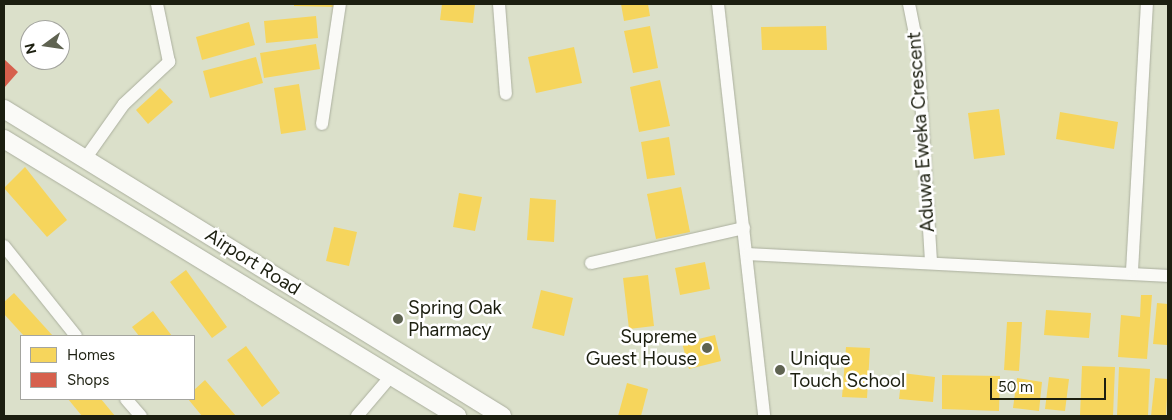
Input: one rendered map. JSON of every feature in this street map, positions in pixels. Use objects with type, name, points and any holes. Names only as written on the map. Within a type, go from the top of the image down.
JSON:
[{"type":"main road","name":"Airport Road","points":[[4,109],[502,416]]},
{"type":"main road","name":"Airport Road","points":[[4,139],[457,416]]},
{"type":"street","points":[[84,159],[124,104],[169,62],[156,4]]},
{"type":"street","points":[[322,124],[340,4]]},
{"type":"street","points":[[499,4],[506,94]]},
{"type":"street","points":[[718,4],[748,254],[764,416]]},
{"type":"street","name":"Aduwa Eweka Crescent","points":[[909,4],[918,49],[931,261]]},
{"type":"street","points":[[1132,271],[1147,4]]},
{"type":"street","points":[[592,262],[744,228]]},
{"type":"street","points":[[4,246],[75,335]]},
{"type":"street","points":[[748,254],[1132,271],[1168,276]]},
{"type":"street","points":[[357,416],[391,376]]},
{"type":"street","points":[[127,400],[140,416]]},
{"type":"building: Homes","points":[[294,4],[334,4],[334,7],[294,6]]},
{"type":"building: Homes","points":[[442,4],[475,4],[473,23],[440,20]]},
{"type":"building: Homes","points":[[621,4],[648,4],[650,16],[624,21]]},
{"type":"building: Homes","points":[[316,16],[318,38],[266,43],[264,21]]},
{"type":"building: Homes","points":[[249,22],[255,45],[202,60],[196,37]]},
{"type":"building: Homes","points":[[650,26],[658,68],[633,73],[624,31]]},
{"type":"building: Homes","points":[[826,26],[827,50],[762,50],[761,27]]},
{"type":"building: Homes","points":[[316,44],[320,69],[264,78],[260,53]]},
{"type":"building: Homes","points":[[574,47],[582,83],[536,93],[528,57]]},
{"type":"building: Homes","points":[[256,57],[263,83],[210,98],[203,71]]},
{"type":"building: Homes","points":[[660,80],[670,126],[639,132],[630,87]]},
{"type":"building: Homes","points":[[299,84],[306,130],[281,134],[274,88]]},
{"type":"building: Homes","points":[[160,88],[173,102],[148,124],[136,110]]},
{"type":"building: Homes","points":[[999,109],[1005,155],[974,159],[968,113]]},
{"type":"building: Homes","points":[[1060,112],[1118,122],[1114,149],[1056,139]]},
{"type":"building: Homes","points":[[669,137],[675,175],[647,179],[641,142]]},
{"type":"building: Homes","points":[[25,167],[67,220],[47,237],[4,188]]},
{"type":"building: Homes","points":[[681,187],[690,232],[656,239],[647,194]]},
{"type":"building: Homes","points":[[459,193],[482,197],[475,231],[453,227]]},
{"type":"building: Homes","points":[[530,198],[556,200],[554,242],[527,240]]},
{"type":"building: Homes","points":[[334,227],[357,232],[349,266],[326,261]]},
{"type":"building: Homes","points":[[705,262],[710,289],[680,295],[675,268]]},
{"type":"building: Homes","points":[[186,270],[227,327],[212,338],[170,282]]},
{"type":"building: Homes","points":[[648,275],[654,326],[629,329],[623,278]]},
{"type":"building: Homes","points":[[541,290],[573,298],[564,336],[532,328]]},
{"type":"building: Homes","points":[[14,293],[52,335],[23,335],[4,314],[4,302]]},
{"type":"building: Homes","points":[[1141,295],[1152,295],[1147,359],[1118,357],[1121,315],[1140,317]]},
{"type":"building: Homes","points":[[1157,303],[1168,304],[1167,345],[1153,344]]},
{"type":"building: Homes","points":[[1046,310],[1091,313],[1089,338],[1044,335]]},
{"type":"building: Homes","points":[[153,311],[171,335],[138,335],[132,327]]},
{"type":"building: Homes","points":[[1007,322],[1022,322],[1019,371],[1004,370]]},
{"type":"building: Homes","points":[[715,335],[721,361],[689,369],[682,343]]},
{"type":"building: Homes","points":[[246,346],[280,393],[262,407],[227,360]]},
{"type":"building: Homes","points":[[846,347],[870,348],[867,398],[842,397]]},
{"type":"building: Homes","points":[[1082,366],[1115,367],[1113,416],[1080,416]]},
{"type":"building: Homes","points":[[1119,367],[1150,369],[1148,416],[1117,416]]},
{"type":"building: Homes","points":[[902,373],[935,377],[933,402],[899,399]]},
{"type":"building: Homes","points":[[942,375],[1000,376],[999,411],[942,409]]},
{"type":"building: Homes","points":[[1049,377],[1069,379],[1065,411],[1045,409]]},
{"type":"building: Homes","points":[[1017,378],[1042,382],[1039,411],[1013,408]]},
{"type":"building: Homes","points":[[1155,378],[1168,379],[1166,416],[1151,416]]},
{"type":"building: Homes","points":[[205,380],[236,416],[202,416],[189,400],[195,400],[195,389]]},
{"type":"building: Homes","points":[[627,383],[648,389],[641,416],[618,416]]},
{"type":"building: Homes","points":[[69,400],[102,400],[115,416],[82,416]]},
{"type":"building: Shops","points":[[4,59],[18,72],[4,88]]},
{"type":"place","name":"Spring Oak Pharmacy","points":[[398,319]]},
{"type":"place","name":"Supreme Guest House","points":[[707,348]]},
{"type":"place","name":"Unique Touch School","points":[[780,370]]}]
